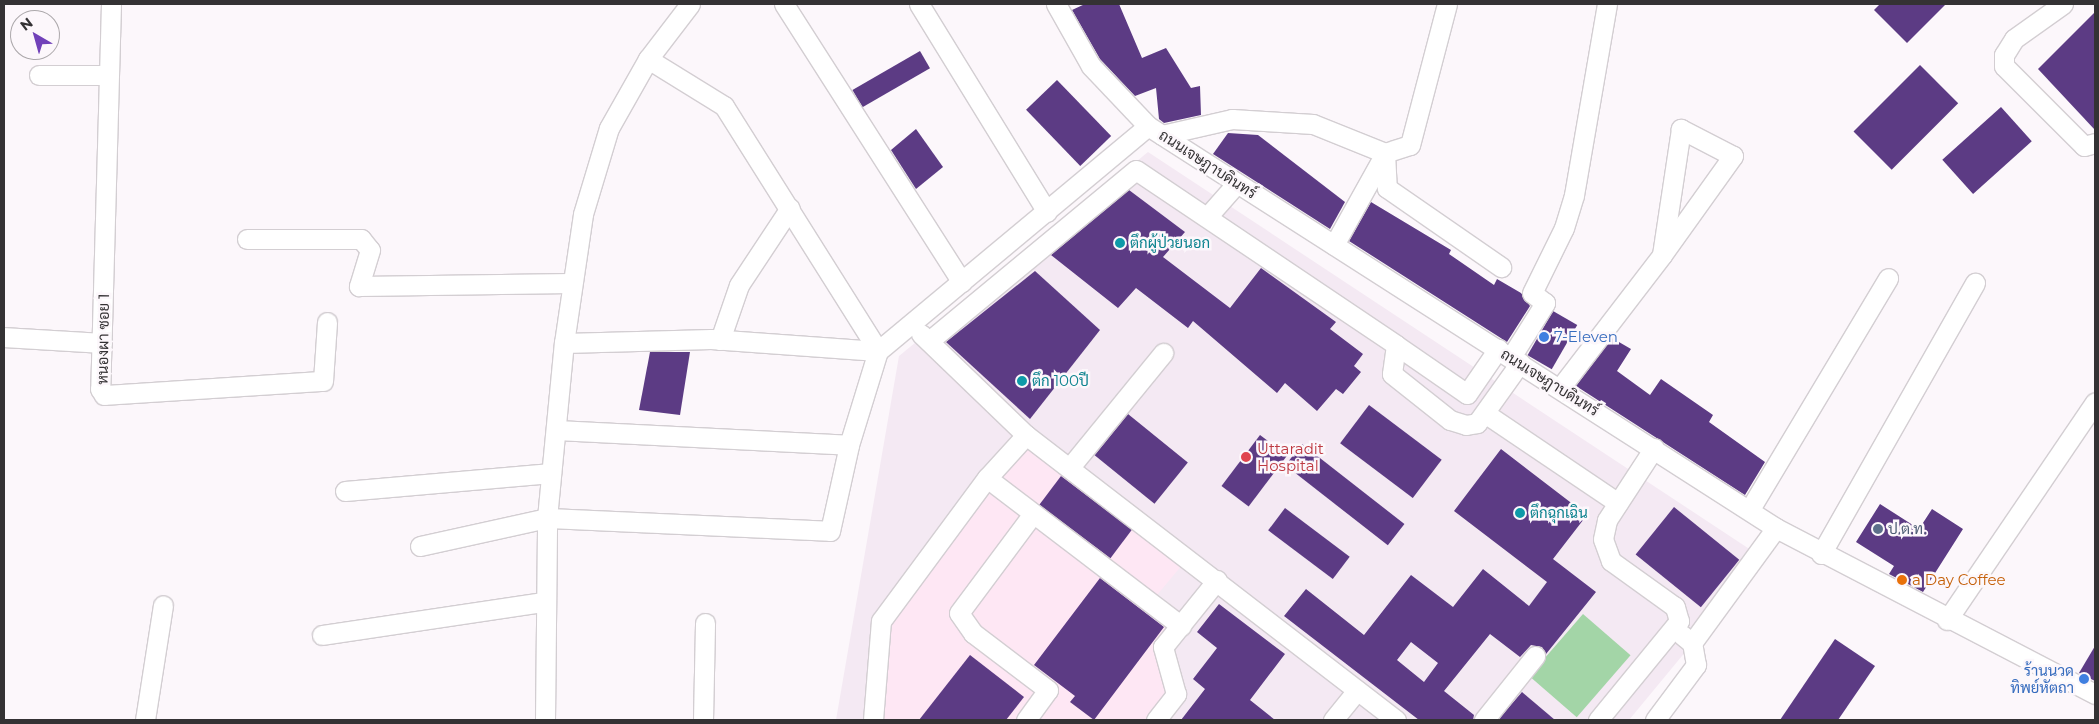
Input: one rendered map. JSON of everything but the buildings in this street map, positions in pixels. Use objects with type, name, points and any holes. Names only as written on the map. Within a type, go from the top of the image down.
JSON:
[{"type":"street","name":"หนองผา ซอย 1","points":[[111,4],[106,75],[100,389],[104,394],[323,382],[327,322]]},
{"type":"street","points":[[545,720],[543,602],[547,518],[571,283],[583,214],[609,128],[648,59],[690,4]]},
{"type":"street","points":[[784,4],[962,282]]},
{"type":"street","points":[[919,4],[1047,212]]},
{"type":"street","points":[[420,546],[547,518],[830,531],[849,445],[878,351],[1107,162],[1155,130],[1232,119],[1313,124],[1385,153],[1410,145],[1447,4]]},
{"type":"street","points":[[1396,345],[1392,374],[1401,384],[1450,420],[1466,425],[1486,414],[1499,395],[1510,356],[1545,303],[1532,293],[1564,228],[1574,195],[1607,4]]},
{"type":"street","points":[[2063,4],[2014,39],[2004,55],[2004,66],[2084,146],[2095,142]]},
{"type":"street","name":"ถนนเจษฎาบดินทร์","points":[[1062,6],[1091,66],[1155,130],[1654,448],[1776,528],[1821,554],[1947,620],[2095,694]]},
{"type":"street","points":[[648,59],[724,106],[790,208],[878,351]]},
{"type":"street","points":[[39,75],[106,75]]},
{"type":"street","points":[[1560,388],[1662,255],[1733,156],[1681,129],[1662,255]]},
{"type":"street","points":[[1334,245],[1385,153]]},
{"type":"street","points":[[1385,153],[1387,188],[1501,267]]},
{"type":"street","points":[[1107,162],[1124,178]]},
{"type":"street","points":[[929,341],[1136,170],[1467,394],[1476,380],[1510,356]]},
{"type":"street","points":[[1207,217],[1237,183]]},
{"type":"street","points":[[720,340],[740,285],[790,208]]},
{"type":"street","points":[[247,240],[361,239],[370,250],[359,286],[571,283]]},
{"type":"street","points":[[1750,510],[1888,278]]},
{"type":"street","points":[[1821,554],[1975,283]]},
{"type":"street","points":[[910,324],[1026,435],[1071,466],[1396,720]]},
{"type":"street","points":[[4,336],[102,342]]},
{"type":"street","points":[[564,343],[720,340],[878,351]]},
{"type":"street","points":[[1071,466],[1163,353]]},
{"type":"street","points":[[1476,380],[1499,395]]},
{"type":"street","points":[[1947,620],[2095,402]]},
{"type":"street","points":[[1486,414],[1618,503]]},
{"type":"street","points":[[556,430],[849,445]]},
{"type":"street","points":[[873,720],[881,621],[987,478],[1026,435]]},
{"type":"street","points":[[1598,720],[1680,621],[1675,608],[1611,561],[1602,539],[1607,520],[1654,448]]},
{"type":"street","points":[[344,491],[551,472]]},
{"type":"street","points":[[987,478],[1032,515],[1180,626]]},
{"type":"street","points":[[1026,720],[1048,690],[973,634],[959,612],[1032,515]]},
{"type":"street","points":[[1692,643],[1776,528]]},
{"type":"street","points":[[1156,720],[1176,694],[1163,647],[1217,580]]},
{"type":"street","points":[[322,635],[543,602]]},
{"type":"street","points":[[145,720],[163,605]]},
{"type":"street","points":[[703,720],[705,623]]},
{"type":"street","points":[[1655,720],[1696,666],[1692,643],[1673,628]]},
{"type":"street","points":[[1484,720],[1535,656]]},
{"type":"street","points":[[1333,720],[1357,690]]},
{"type":"shaded area","name":"Uttaradit Hospital","points":[[1148,152],[1763,558],[1629,720],[836,720],[899,356]]},
{"type":"shaded area","points":[[1028,443],[1183,564],[1157,595],[1171,625],[1157,643],[1165,693],[1145,720],[880,720],[889,626]]},
{"type":"green space","points":[[1583,614],[1631,655],[1577,717],[1529,676]]},
{"type":"place","name":"ตึกผู้ป่วยนอก","points":[[1120,243]]},
{"type":"place","name":"7-Eleven","points":[[1544,337]]},
{"type":"place","name":"ตึก 100ปี","points":[[1022,381]]},
{"type":"place","name":"Uttaradit Hospital","points":[[1246,457]]},
{"type":"place","name":"ตึกฉุกเฉิน","points":[[1520,513]]},
{"type":"place","name":"ป.ต.ท.","points":[[1878,529]]},
{"type":"place","name":"a Day Coffee","points":[[1902,580]]},
{"type":"place","name":"ร้านนวด ทิพย์หัตถา","points":[[2084,679]]}]
